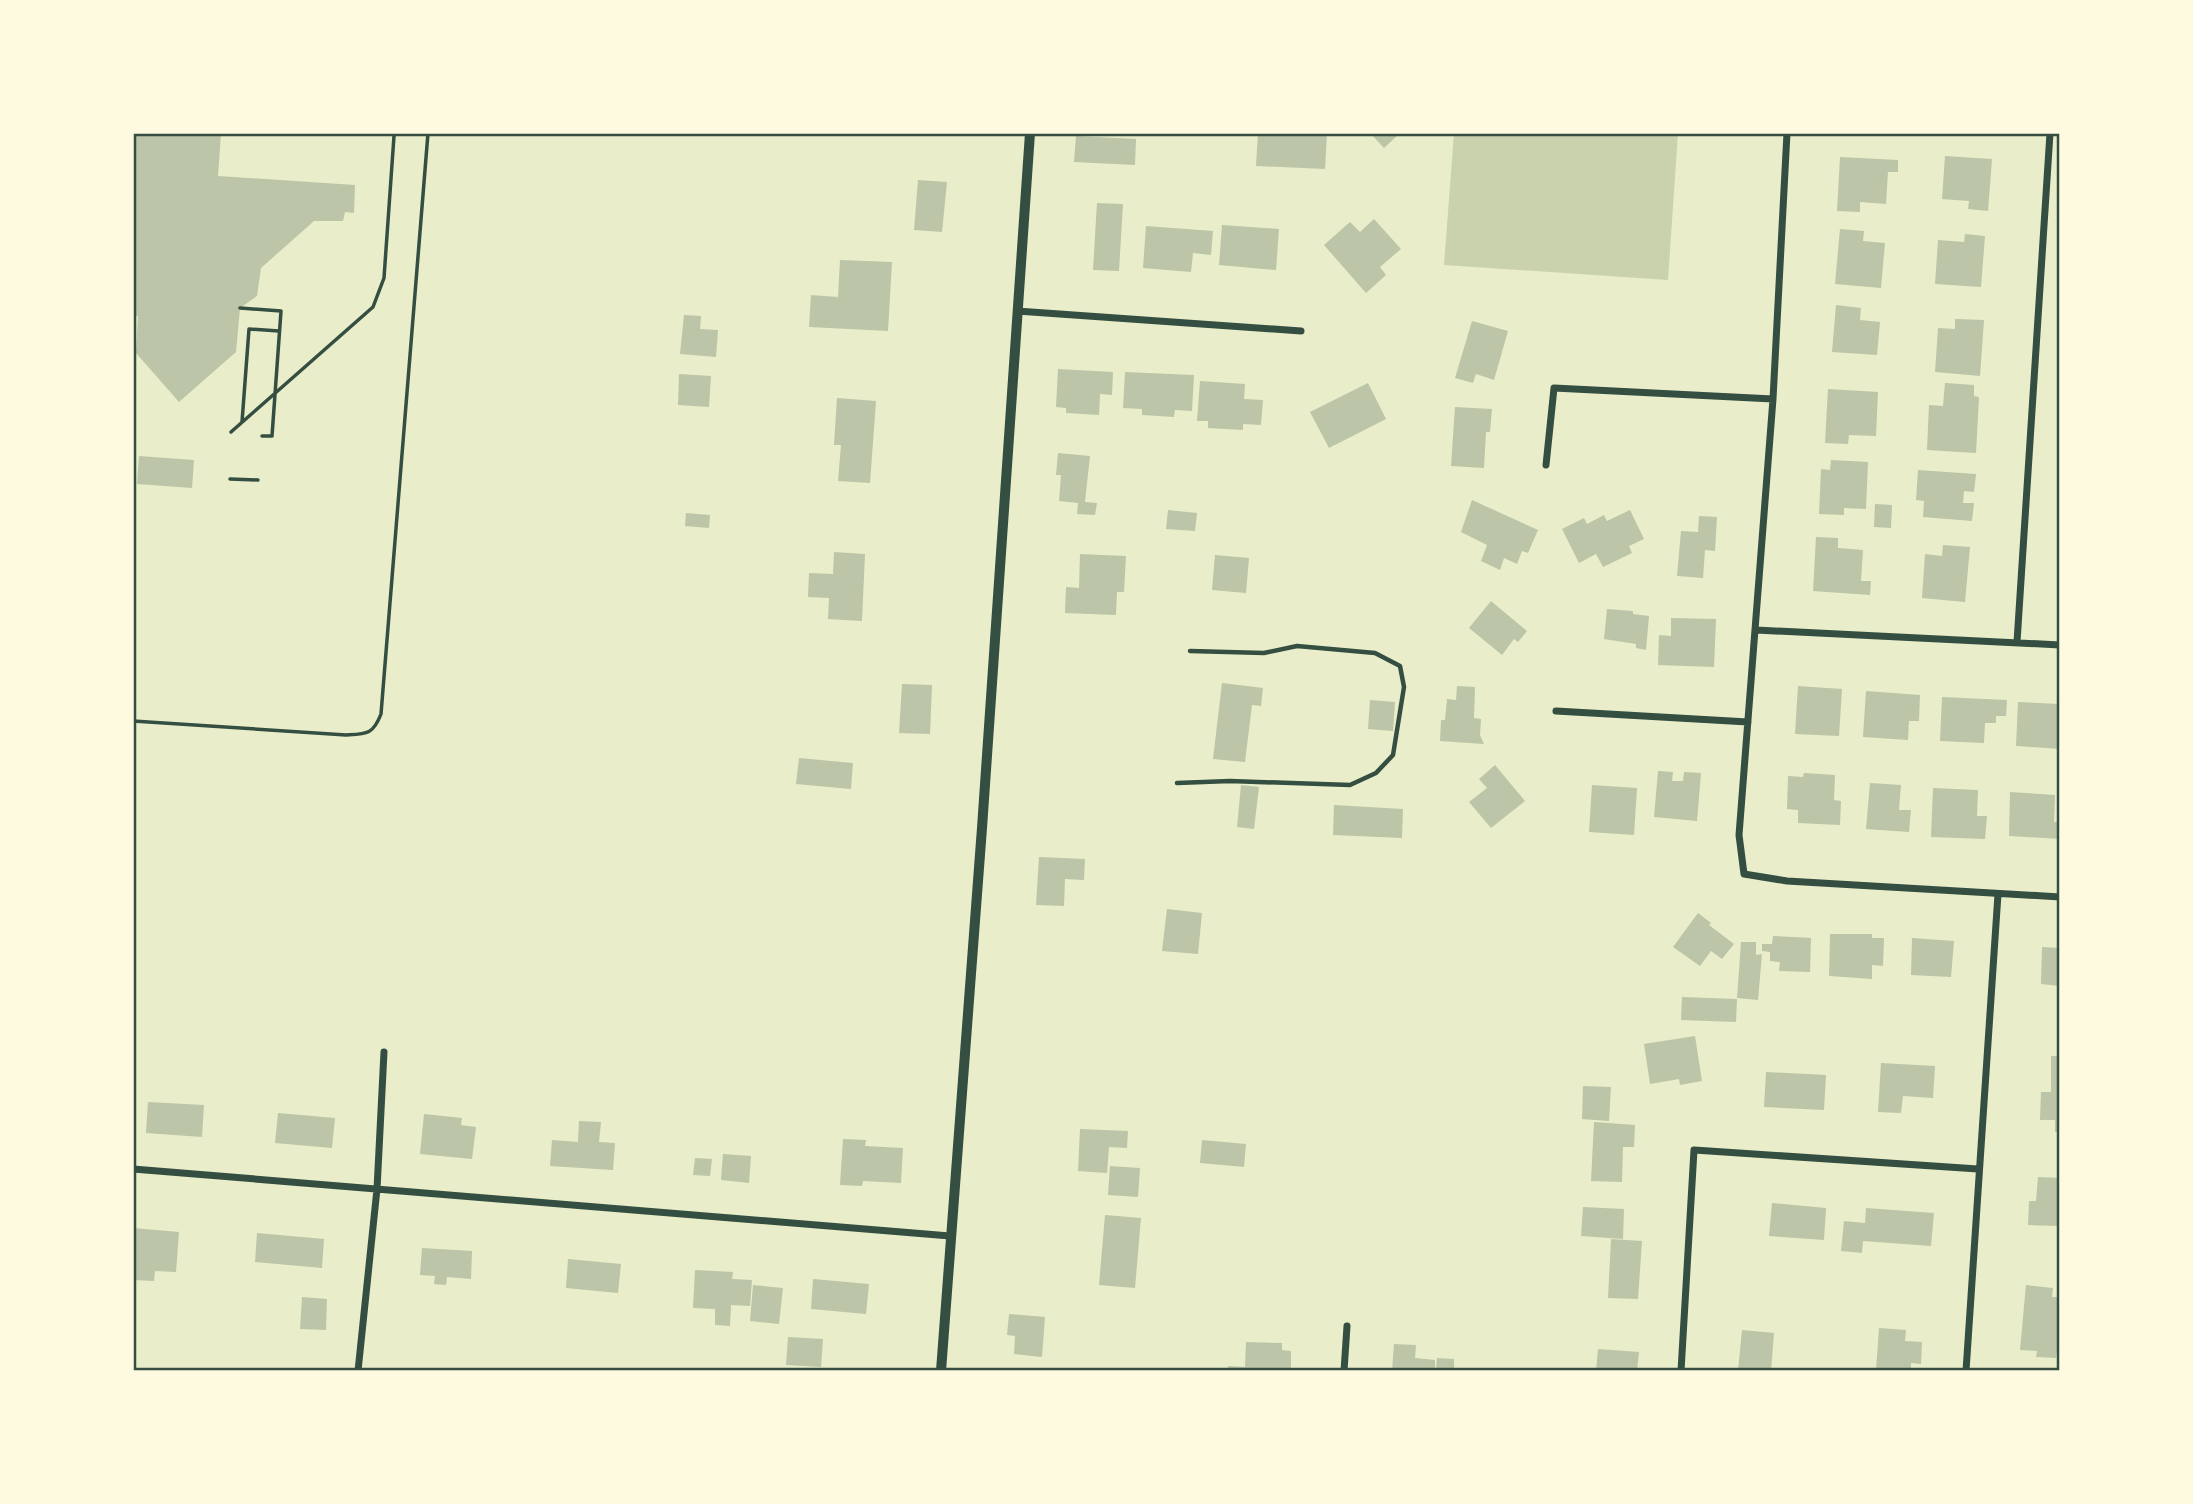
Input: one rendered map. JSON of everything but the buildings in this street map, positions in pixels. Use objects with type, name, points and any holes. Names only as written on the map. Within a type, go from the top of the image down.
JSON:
[{"type":"street","points":[[941,1371],[1030,133]]},
{"type":"street","points":[[1787,133],[1773,399],[1739,835],[1744,874],[1787,881],[2060,897]]},
{"type":"street","points":[[2017,642],[2050,133]]},
{"type":"street","points":[[1017,311],[1301,331]]},
{"type":"street","points":[[1546,465],[1554,387],[1773,399]]},
{"type":"street","points":[[1756,630],[2060,645]]},
{"type":"street","points":[[1556,711],[1748,722]]},
{"type":"street","points":[[1966,1371],[1998,894]]},
{"type":"street","points":[[358,1371],[377,1189],[384,1052]]},
{"type":"street","points":[[1681,1371],[1694,1150],[1978,1169]]},
{"type":"street","points":[[133,1170],[950,1236]]},
{"type":"street","points":[[1344,1371],[1347,1326]]},
{"type":"lane","points":[[1177,783],[1230,781],[1350,785],[1376,773],[1393,755],[1404,687],[1400,666],[1375,653],[1297,646],[1264,653],[1190,651]]},
{"type":"path","points":[[133,722],[346,735],[370,732],[376,726],[381,714],[428,133]]},
{"type":"path","points":[[230,432],[373,307],[384,278],[394,136]]},
{"type":"path","points":[[240,308],[281,311],[272,436],[262,436]]},
{"type":"path","points":[[242,422],[249,329],[279,331]]},
{"type":"path","points":[[230,479],[258,480]]},
{"type":"green space","points":[[1454,133],[1678,133],[1668,280],[1444,265]]}]
